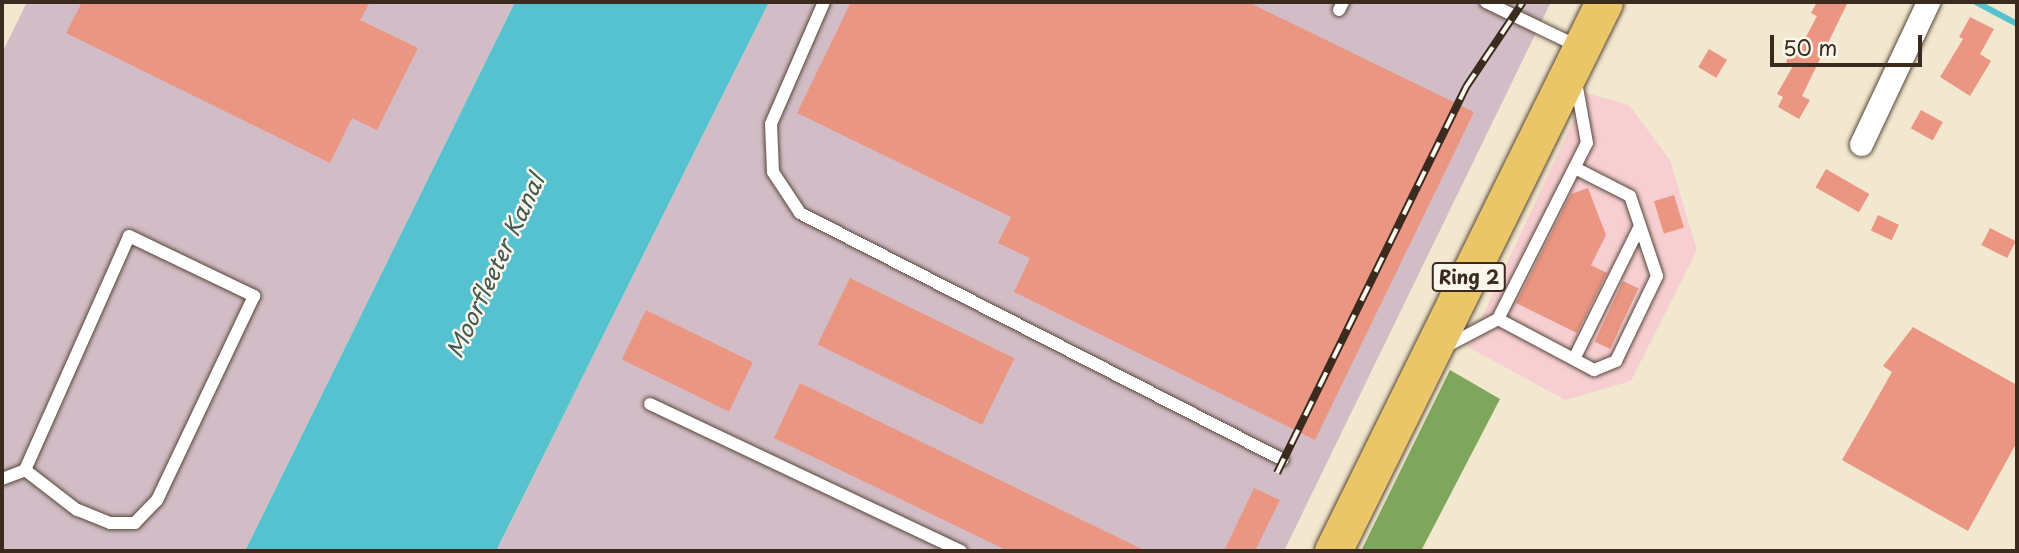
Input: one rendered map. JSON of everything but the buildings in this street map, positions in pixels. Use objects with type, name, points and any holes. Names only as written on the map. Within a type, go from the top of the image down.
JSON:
[{"type":"main road","name":"Ring 2","points":[[1333,551],[1604,2]]},
{"type":"street","points":[[1860,144],[1928,2]]},
{"type":"lane","points":[[824,2],[771,124],[774,172],[800,213],[1283,460]]},
{"type":"lane","points":[[1431,355],[1498,319],[1587,143],[1576,56],[1486,2]]},
{"type":"lane","points":[[1498,319],[1594,370],[1616,361],[1657,276],[1630,196],[1575,168]]},
{"type":"lane","points":[[1574,359],[1640,226]]},
{"type":"lane","points":[[2,479],[25,470],[129,236],[254,296],[157,500],[135,523],[110,523],[77,510],[25,470]]},
{"type":"lane","points":[[650,404],[961,551]]},
{"type":"shaded area","points":[[27,2],[515,2],[245,551],[2,551],[2,53]]},
{"type":"shaded area","points":[[769,2],[1551,2],[1284,551],[496,551]]},
{"type":"shaded area","points":[[1586,93],[1629,105],[1670,160],[1697,250],[1631,381],[1565,400],[1468,347]]},
{"type":"green space","points":[[1450,370],[1500,399],[1421,551],[1361,551]]},
{"type":"water","name":"Moorfleeter Kanal","points":[[515,2],[769,2],[496,551],[245,551]]},
{"type":"waterway","points":[[1976,2],[2017,24]]},
{"type":"railway","points":[[1277,473],[1466,87],[1523,2]]}]
